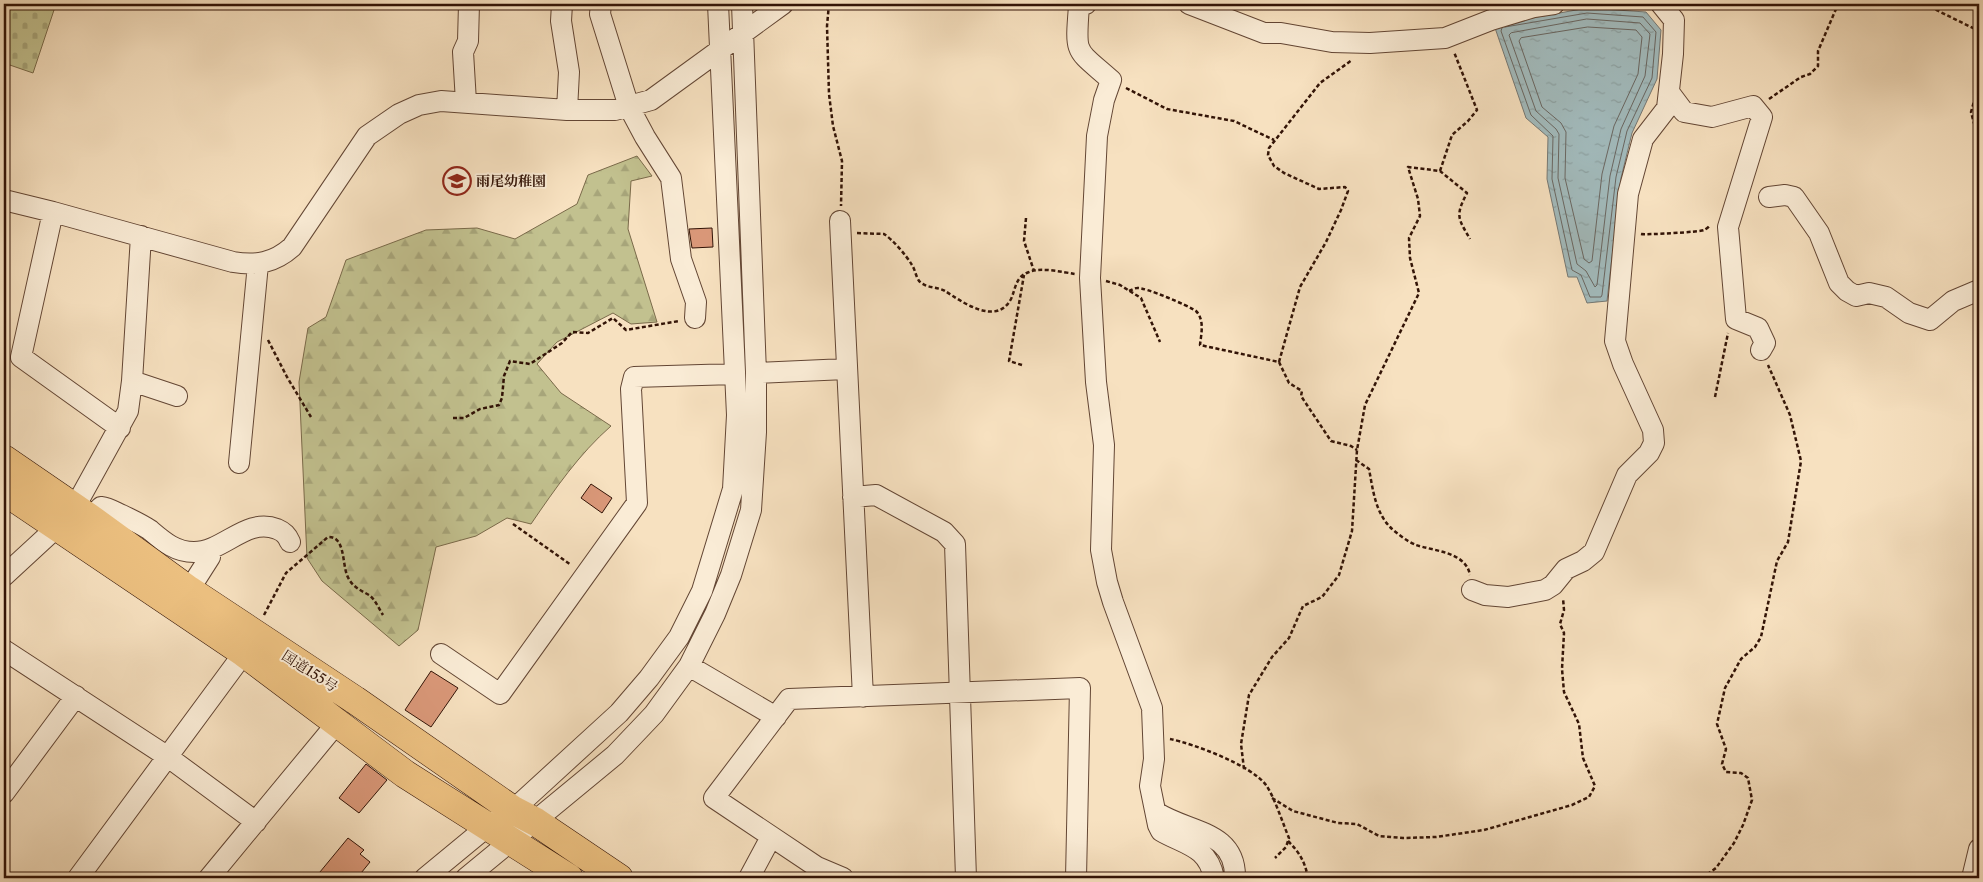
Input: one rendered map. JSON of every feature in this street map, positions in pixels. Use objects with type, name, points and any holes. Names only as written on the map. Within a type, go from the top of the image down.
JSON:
[{"type":"highway","name":"国道155号","points":[[4,459],[189,590],[337,723],[405,774],[569,878]]},
{"type":"highway","name":"国道155号","points":[[4,491],[56,528],[249,644],[355,700],[524,816],[620,878]]},
{"type":"street","points":[[466,102],[463,52],[468,41],[469,4]]},
{"type":"street","points":[[562,4],[561,20],[569,72],[567,110]]},
{"type":"street","points":[[601,4],[600,14],[629,107],[645,137],[671,178],[681,259],[696,302],[695,318]]},
{"type":"street","points":[[466,878],[512,841],[524,816],[549,775],[620,714],[679,637],[702,591],[733,489],[737,415],[718,4]]},
{"type":"street","points":[[425,878],[488,826],[524,816],[578,784],[615,755],[654,714],[689,666],[715,614],[731,575],[751,510],[756,432],[756,372],[742,4]]},
{"type":"street","points":[[4,200],[233,262],[258,264],[274,260],[292,248],[367,136],[399,114],[419,105],[441,101],[567,110],[615,110],[629,107],[651,100],[783,4]]},
{"type":"street","points":[[1086,4],[1079,6],[1078,47],[1085,58],[1111,80],[1104,100],[1097,136],[1090,278],[1096,382],[1104,445],[1101,550],[1113,602],[1149,697],[1154,736],[1154,759],[1150,786],[1158,826],[1161,831],[1195,847],[1201,852],[1212,868],[1214,878]]},
{"type":"street","points":[[1189,4],[1264,33],[1281,33],[1332,42],[1370,44],[1448,37],[1491,20],[1534,7],[1554,4]]},
{"type":"street","points":[[1472,590],[1486,595],[1508,596],[1545,590],[1553,585],[1566,569],[1584,561],[1594,552],[1627,475],[1649,453],[1654,443],[1653,430],[1623,364],[1615,341],[1628,194],[1643,139],[1667,108],[1673,54],[1674,20],[1662,4]]},
{"type":"street","points":[[1669,92],[1684,112],[1712,117],[1753,106],[1762,117],[1728,227],[1736,319],[1758,328],[1765,344],[1762,350]]},
{"type":"street","points":[[1769,197],[1785,195],[1794,197],[1818,233],[1839,283],[1846,291],[1856,296],[1870,293],[1886,297],[1909,313],[1930,320],[1953,301],[1979,290]]},
{"type":"street","points":[[53,212],[21,356],[120,428]]},
{"type":"street","points":[[840,227],[863,697]]},
{"type":"street","points":[[82,513],[128,411],[132,381],[141,236]]},
{"type":"street","points":[[238,463],[258,264]]},
{"type":"street","points":[[756,372],[846,369]]},
{"type":"street","points":[[441,654],[500,694],[637,503],[631,389],[634,378],[734,374]]},
{"type":"street","points":[[132,381],[177,396]]},
{"type":"street","points":[[853,497],[876,495],[944,532],[955,544],[966,878]]},
{"type":"street","points":[[82,513],[107,508],[140,524],[172,547],[194,552],[207,550],[262,525],[267,525],[283,532],[290,542]]},
{"type":"street","points":[[4,576],[56,528]]},
{"type":"street","points":[[189,590],[210,557],[207,550]]},
{"type":"street","points":[[78,878],[249,644]]},
{"type":"street","points":[[4,650],[168,757],[256,822]]},
{"type":"street","points":[[689,666],[776,717]]},
{"type":"street","points":[[843,878],[817,867],[714,798],[789,699],[1080,688],[1076,878]]},
{"type":"street","points":[[4,793],[76,696]]},
{"type":"street","points":[[209,878],[337,723]]},
{"type":"street","points":[[1156,812],[1169,820],[1204,833],[1223,844],[1234,861],[1235,878]]},
{"type":"street","points":[[749,878],[771,837]]},
{"type":"street","points":[[1972,878],[1979,849]]},
{"type":"path","points":[[829,4],[827,26],[830,101],[833,126],[842,161],[840,227],[884,234],[906,255],[919,281],[923,285],[943,290],[954,299],[976,310],[995,311],[1002,308],[1010,299],[1014,285],[1024,275],[1034,271],[1085,275],[1090,278],[1110,282],[1141,298],[1160,342]]},
{"type":"path","points":[[1755,108],[1801,76],[1810,74],[1818,66],[1818,51],[1836,10],[1841,4],[1849,4]]},
{"type":"path","points":[[1924,4],[1979,31]]},
{"type":"path","points":[[1440,171],[1452,134],[1468,122],[1477,110],[1448,37]]},
{"type":"path","points":[[1357,450],[1351,446],[1331,441],[1301,396],[1302,391],[1289,383],[1279,362],[1300,287],[1326,242],[1348,191],[1345,187],[1319,189],[1274,166],[1268,155],[1269,148],[1274,140],[1320,83],[1370,44]]},
{"type":"path","points":[[1111,80],[1167,109],[1234,122],[1274,140]]},
{"type":"path","points":[[1979,84],[1971,112],[1979,142]]},
{"type":"path","points":[[1244,769],[1241,744],[1249,695],[1272,657],[1289,638],[1303,606],[1322,596],[1339,575],[1352,531],[1357,450],[1365,405],[1419,293],[1410,258],[1409,238],[1420,216],[1418,199],[1408,167],[1440,171],[1467,193],[1459,208],[1460,221],[1470,239]]},
{"type":"path","points":[[1026,218],[1024,241],[1034,271]]},
{"type":"path","points":[[1624,225],[1642,234],[1650,235],[1704,231],[1713,221]]},
{"type":"path","points":[[1022,365],[1009,361],[1024,275]]},
{"type":"path","points":[[1130,291],[1137,288],[1146,289],[1163,295],[1196,312],[1202,324],[1200,345],[1279,362]]},
{"type":"path","points":[[252,318],[259,322],[311,418]]},
{"type":"path","points":[[454,418],[464,418],[480,409],[499,405],[502,398],[504,376],[510,361],[530,364],[562,343],[572,332],[588,333],[613,318],[626,330],[695,318]]},
{"type":"path","points":[[1715,398],[1726,343],[1736,319]]},
{"type":"path","points":[[1702,878],[1716,868],[1734,843],[1752,800],[1748,778],[1741,773],[1726,772],[1722,764],[1726,750],[1718,724],[1724,688],[1741,660],[1755,647],[1761,637],[1777,561],[1788,542],[1801,461],[1790,416],[1762,350]]},
{"type":"path","points":[[1356,460],[1369,469],[1374,499],[1380,513],[1390,527],[1413,544],[1462,560],[1468,566],[1472,590]]},
{"type":"path","points":[[513,524],[585,575]]},
{"type":"path","points":[[249,644],[286,573],[328,537],[338,540],[344,566],[352,583],[360,591],[370,595],[383,614]]},
{"type":"path","points":[[1272,798],[1293,811],[1338,823],[1357,824],[1378,836],[1403,838],[1436,837],[1484,830],[1572,805],[1589,797],[1595,786],[1583,758],[1579,724],[1564,692],[1562,669],[1564,633],[1560,624],[1564,610],[1564,600],[1553,585]]},
{"type":"path","points":[[1154,736],[1191,744],[1244,769],[1265,784],[1289,838],[1286,847],[1275,858]]},
{"type":"path","points":[[1288,841],[1306,863],[1308,878]]},
{"type":"green space","points":[[4,4],[56,4],[33,73],[4,63]]},
{"type":"green space","points":[[637,156],[652,176],[631,181],[628,229],[657,322],[631,324],[613,313],[557,342],[537,364],[561,393],[611,426],[578,460],[531,524],[507,518],[476,536],[436,547],[418,630],[399,646],[322,581],[307,558],[299,382],[308,328],[326,317],[346,260],[426,230],[477,228],[515,239],[577,204],[588,175]]},
{"type":"water","points":[[1587,8],[1646,12],[1661,30],[1657,79],[1632,133],[1621,178],[1607,301],[1587,303],[1577,277],[1568,277],[1547,179],[1548,137],[1526,118],[1494,25]]},
{"type":"building","points":[[712,228],[713,247],[692,248],[689,229]]},
{"type":"building","points":[[591,484],[612,498],[602,513],[581,498]]},
{"type":"building","points":[[431,671],[458,688],[431,727],[405,710]]},
{"type":"building","points":[[366,764],[387,780],[359,813],[339,798]]},
{"type":"building","points":[[348,838],[364,850],[360,854],[370,862],[357,878],[315,878]]},
{"type":"place","name":"雨尾幼稚園","points":[[457,181]]}]
